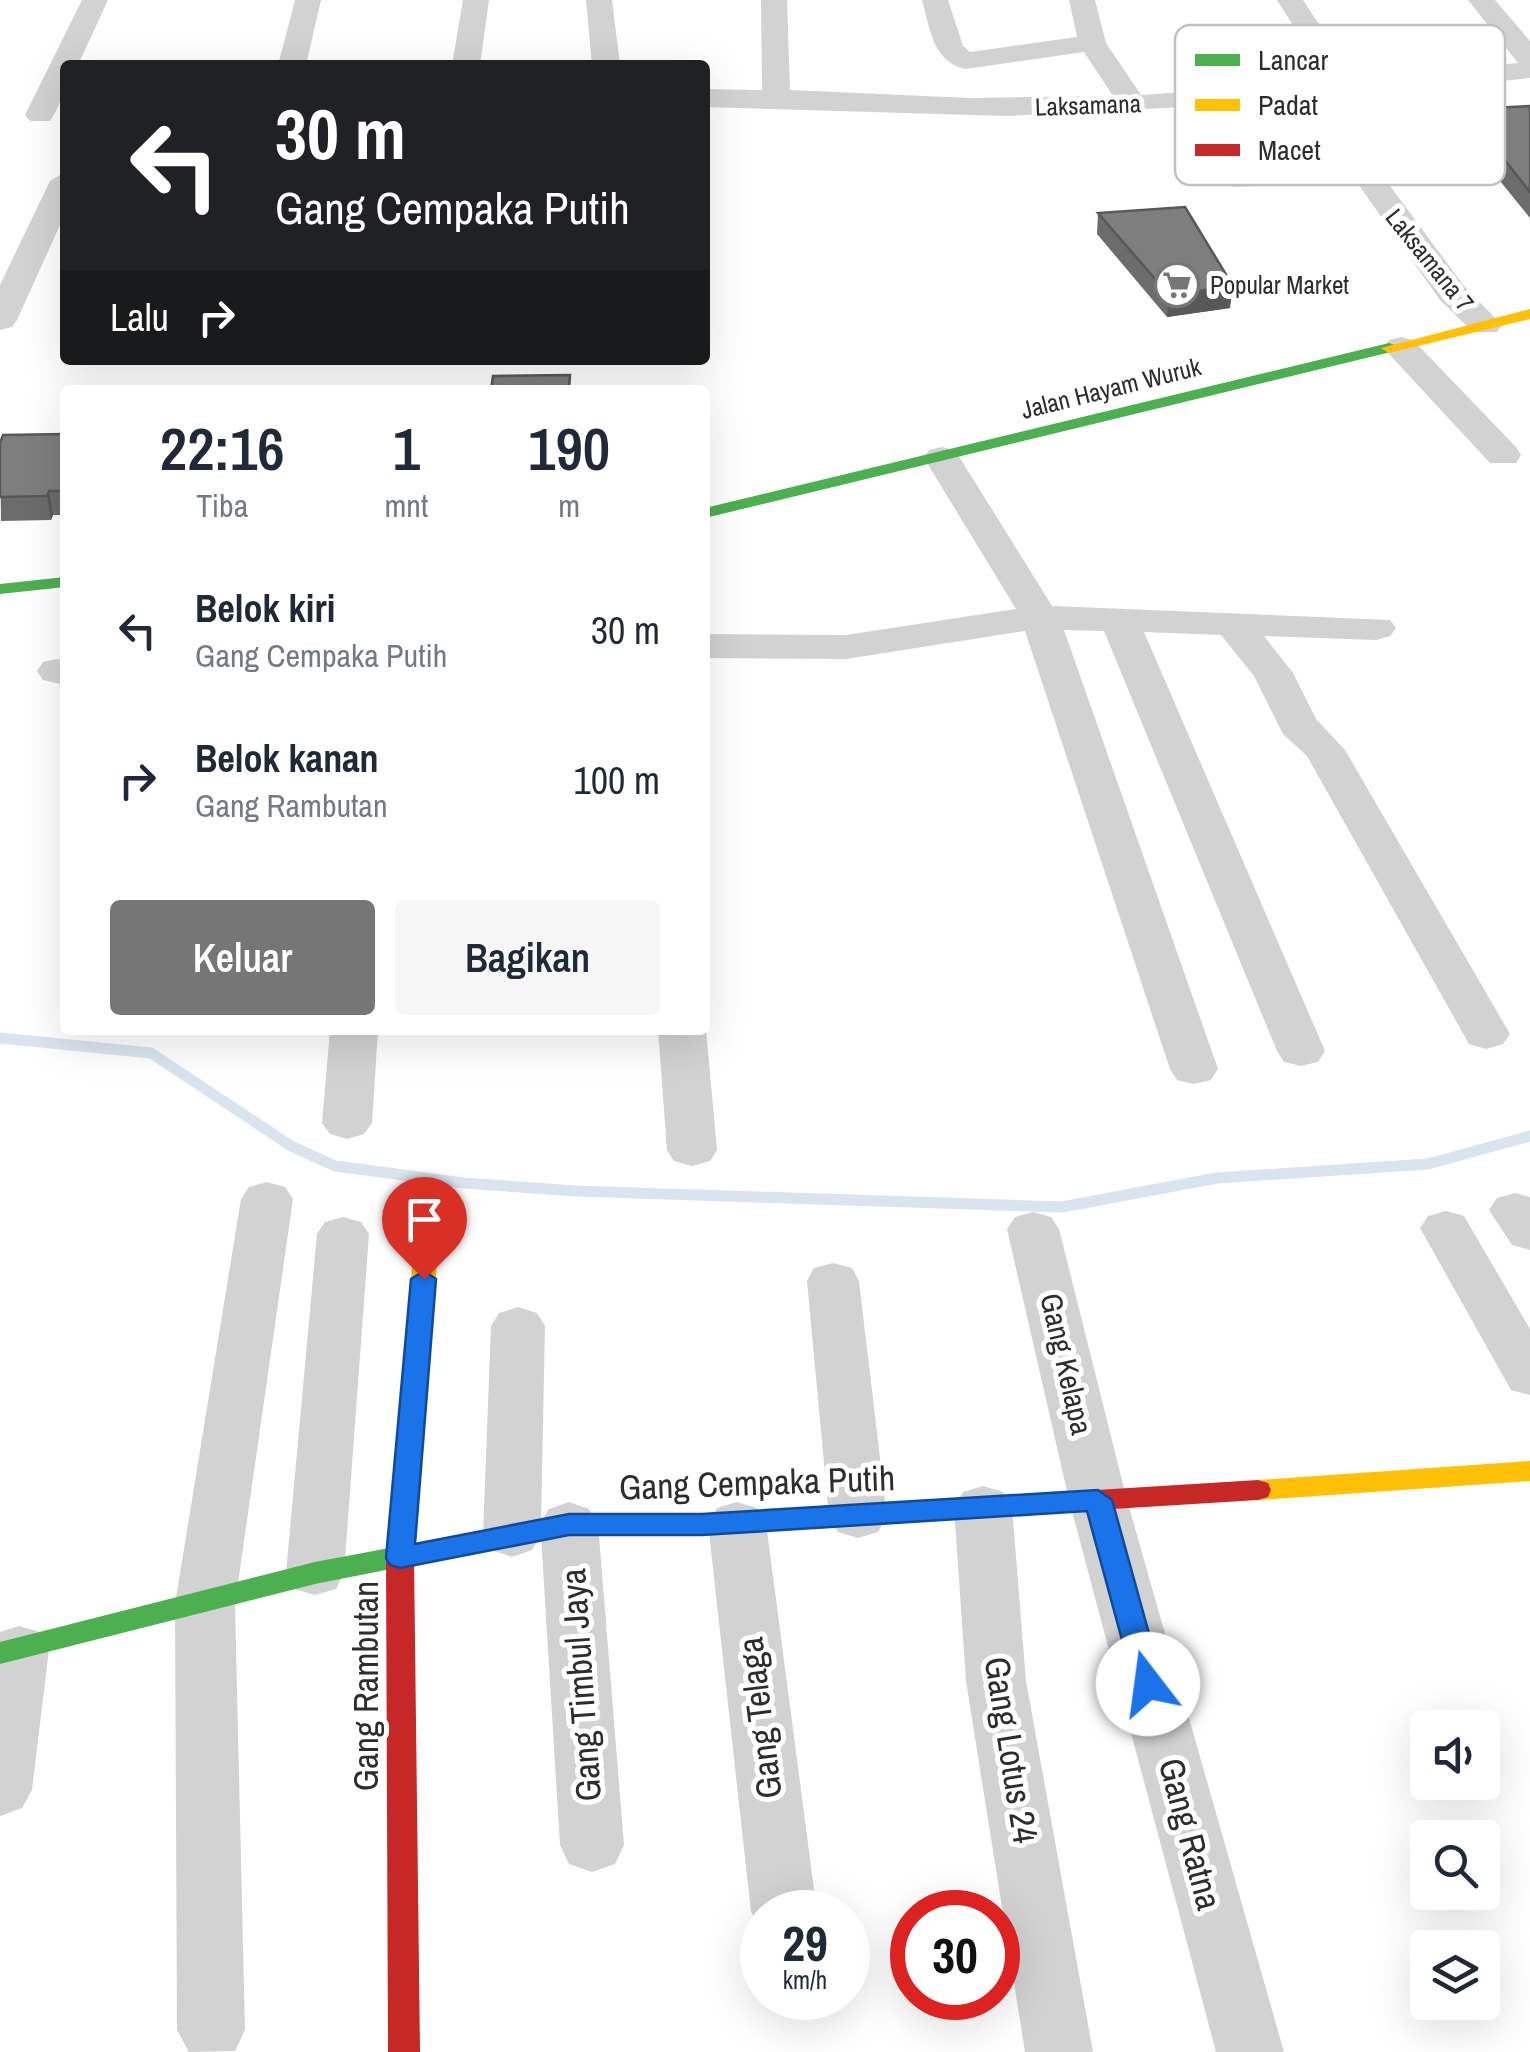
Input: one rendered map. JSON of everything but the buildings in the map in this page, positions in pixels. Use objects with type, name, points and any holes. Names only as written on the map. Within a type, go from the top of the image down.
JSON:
[{"type":"street","points":[[68,60],[96,0]]},
{"type":"street","points":[[293,60],[308,0]]},
{"type":"street","points":[[467,60],[476,0]]},
{"type":"street","points":[[598,0],[605,60]]},
{"type":"street","points":[[774,0],[776,96]]},
{"type":"street","points":[[935,0],[950,50],[966,61],[1092,43]]},
{"type":"street","points":[[1082,0],[1092,43],[1133,104]]},
{"type":"street","points":[[1290,0],[1306,25]]},
{"type":"street","points":[[1481,0],[1502,25]]},
{"type":"street","points":[[1505,29],[1530,59]]},
{"type":"street","name":"Laksamana","points":[[1505,73],[1530,70]]},
{"type":"street","points":[[42,115],[60,77]]},
{"type":"street","name":"Laksamana","points":[[710,98],[776,96],[920,108],[1175,102]]},
{"type":"street","name":"Laksamana 7","points":[[1371,185],[1458,300],[1485,325]]},
{"type":"street","points":[[0,320],[60,192]]},
{"type":"street","name":"Jalan Hayam Wuruk","points":[[710,512],[1530,314]]},
{"type":"street","points":[[1400,347],[1503,456]]},
{"type":"street","points":[[942,458],[1040,617],[1194,1069]]},
{"type":"street","points":[[0,589],[60,583]]},
{"type":"street","points":[[710,646],[846,647],[1040,617],[1376,628]]},
{"type":"street","points":[[1120,622],[1302,1051]]},
{"type":"street","points":[[1235,626],[1273,673],[1298,725],[1324,750],[1486,1034]]},
{"type":"street","points":[[347,1123],[354,1035]]},
{"type":"street","points":[[682,1035],[692,1150]]},
{"type":"street","points":[[210,2030],[205,1604],[267,1199]]},
{"type":"street","name":"Gang Rambutan","points":[[404,2052],[400,1558],[430,1200]]},
{"type":"street","points":[[1446,1228],[1530,1376]]},
{"type":"street","name":"Gang Kelapa","points":[[1033,1229],[1098,1500]]},
{"type":"street","points":[[315,1573],[343,1234]]},
{"type":"street","points":[[833,1281],[858,1516]]},
{"type":"street","name":"Gang Timbul Jaya","points":[[518,1326],[541,1530],[592,1845]]},
{"type":"street","name":"Gang Cempaka Putih","points":[[10,1651],[315,1573],[541,1530],[737,1523],[1528,1475]]},
{"type":"street","name":"Gang Ratna","points":[[1098,1500],[1250,2052]]},
{"type":"street","name":"Gang Lotus 24","points":[[982,1507],[996,1682],[1060,2052]]},
{"type":"street","name":"Gang Telaga","points":[[737,1523],[781,1890]]},
{"type":"street","points":[[0,1790],[10,1651]]},
{"type":"waterway","points":[[0,1038],[151,1053],[291,1146],[335,1166],[464,1183],[576,1191],[1062,1207],[1217,1178],[1428,1164],[1530,1136]]},
{"type":"traffic: fast","points":[[710,512],[1389,348]]},
{"type":"traffic: fast","points":[[0,589],[60,583]]},
{"type":"traffic: fast","points":[[0,1653],[315,1573],[569,1524],[693,1525]]},
{"type":"traffic: slow","points":[[1389,348],[1530,314]]},
{"type":"traffic: slow","points":[[412,1413],[430,1200]]},
{"type":"traffic: slow","points":[[1258,1490],[1530,1471]]},
{"type":"traffic: jam","points":[[404,2052],[400,1557],[412,1413]]},
{"type":"traffic: jam","points":[[693,1525],[1258,1490]]},
{"type":"place","name":"Popular Market","points":[[1177,285]]},
{"type":"route","points":[[424,1279],[400,1558],[569,1524],[702,1525],[1098,1500],[1148,1684]]}]
